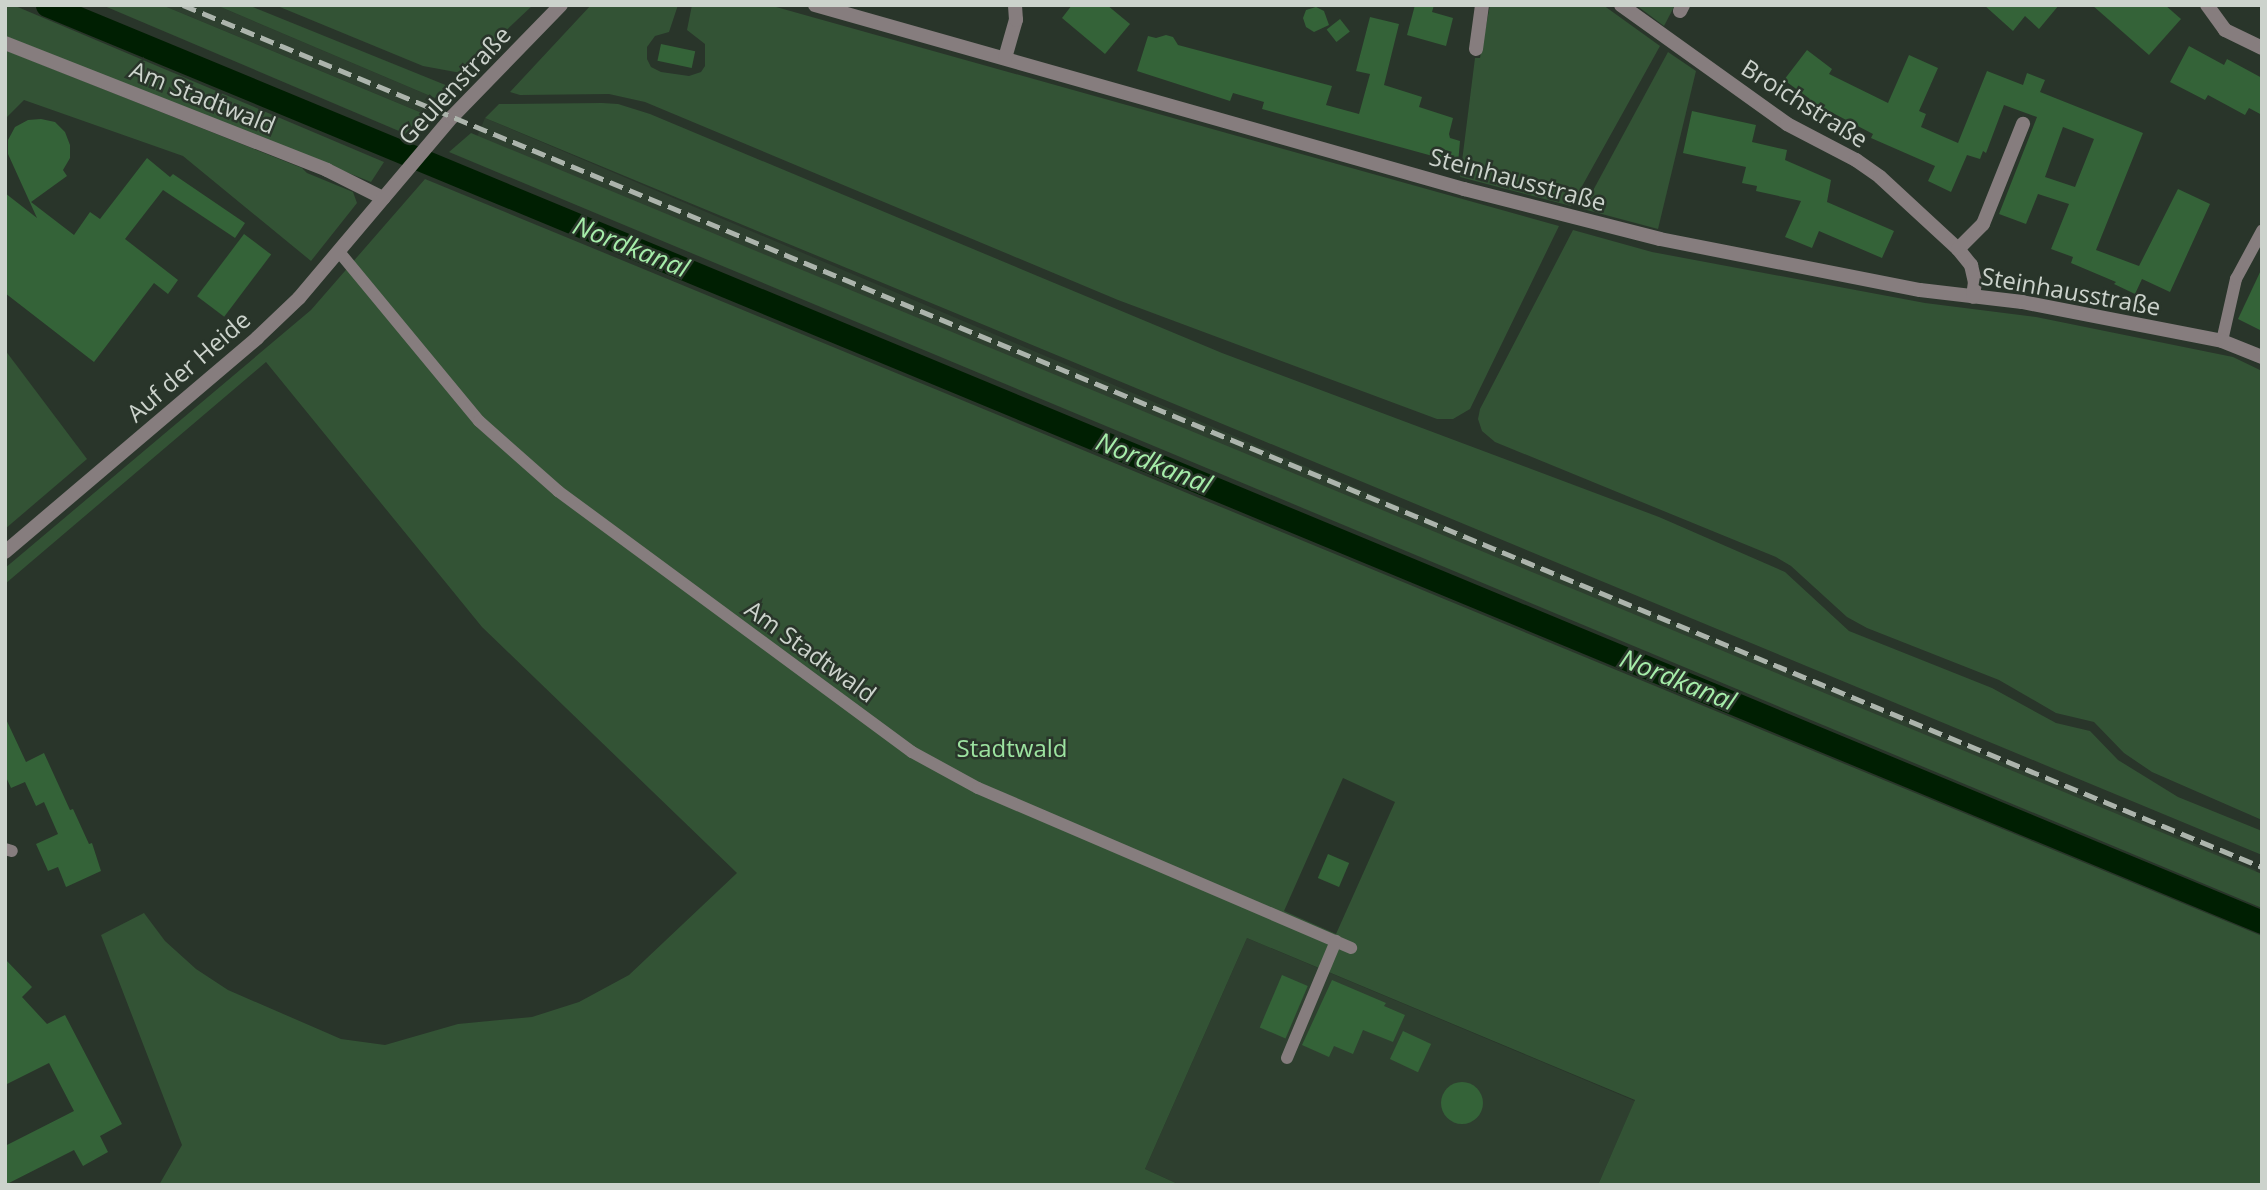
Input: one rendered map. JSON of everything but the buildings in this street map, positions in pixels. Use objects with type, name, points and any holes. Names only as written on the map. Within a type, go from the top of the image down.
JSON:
[{"type":"street","name":"Geulenstraße","points":[[383,198],[435,136],[561,5]]},
{"type":"street","name":"Steinhausstraße","points":[[815,5],[1464,189],[1660,239],[1920,290],[2022,302],[2222,341],[2262,357]]},
{"type":"street","points":[[1005,58],[1016,20],[1015,5]]},
{"type":"street","points":[[1476,49],[1482,5]]},
{"type":"street","name":"Broichstraße","points":[[1621,5],[1787,124],[1856,160],[1880,177],[1958,249],[1971,265],[1975,282],[1973,297]]},
{"type":"street","points":[[2207,5],[2213,17],[2225,30],[2262,48]]},
{"type":"street","name":"Am Stadtwald","points":[[5,43],[327,170],[383,198]]},
{"type":"street","points":[[1958,249],[1983,224],[2023,124]]},
{"type":"street","name":"Auf der Heide","points":[[5,552],[257,338],[340,253],[383,198]]},
{"type":"lane","points":[[2222,341],[2236,279],[2262,231]]},
{"type":"lane","name":"Am Stadtwald","points":[[340,253],[479,421],[558,492],[912,752],[978,789],[1350,948]]},
{"type":"lane","points":[[1287,1058],[1336,941]]},
{"type":"shaded area","points":[[162,5],[216,5],[435,98],[422,113]]},
{"type":"shaded area","points":[[485,118],[2256,870],[2248,889],[477,137]]},
{"type":"shaded area","points":[[1247,938],[1635,1101],[1598,1185],[1180,1185],[1145,1169]]},
{"type":"green space","points":[[5,5],[13,5],[384,162],[371,182],[5,36]]},
{"type":"green space","points":[[102,5],[162,5],[422,113],[406,134]]},
{"type":"green space","points":[[216,5],[248,5],[448,86],[435,98]]},
{"type":"green space","points":[[275,5],[533,5],[461,73],[423,66]]},
{"type":"green space","points":[[591,5],[678,5],[669,32],[655,36],[647,47],[647,59],[651,67],[661,72],[689,76],[701,72],[705,66],[705,44],[687,30],[692,5],[769,5],[1559,226],[1470,409],[1453,419],[1437,419],[1118,300],[645,102],[609,94],[520,95],[510,92]]},
{"type":"green space","points":[[1490,5],[1603,5],[1660,46],[1571,206],[1460,177],[1475,58],[1480,58]]},
{"type":"green space","points":[[1636,5],[1675,5],[1664,26]]},
{"type":"green space","points":[[5,50],[302,168],[307,173],[353,192],[357,203],[311,261],[183,156],[24,100],[5,119]]},
{"type":"green space","points":[[1668,52],[1696,71],[1658,229],[1583,209]]},
{"type":"green space","points":[[499,104],[618,104],[650,114],[1222,353],[1659,517],[1785,572],[1849,631],[1992,688],[2056,723],[2090,731],[2118,760],[2178,797],[2262,831],[2262,855],[485,118]]},
{"type":"green space","points":[[471,133],[2262,874],[2262,908],[449,152]]},
{"type":"green space","name":"Stadtwald","points":[[425,179],[2262,936],[2262,1185],[1598,1185],[1635,1100],[1247,938],[1145,1169],[1180,1185],[159,1185],[182,1145],[101,935],[144,913],[165,941],[196,969],[228,990],[341,1039],[385,1045],[458,1024],[532,1017],[579,1002],[629,975],[737,873],[482,627],[266,362],[5,584],[5,568],[311,310]],"holes":[[[1343,778],[1395,802],[1336,934],[1284,911]]]},
{"type":"green space","points":[[1573,230],[1652,252],[1925,303],[2036,317],[2233,357],[2262,371],[2262,820],[2152,772],[2124,753],[2094,722],[2056,713],[1999,680],[1867,628],[1847,617],[1791,566],[1776,557],[1495,442],[1482,431],[1478,419],[1480,409]]},
{"type":"green space","points":[[5,350],[87,459],[5,529]]},
{"type":"waterway","name":"Nordkanal","points":[[47,5],[2262,922]]},
{"type":"railway","points":[[183,5],[2262,867]]}]
